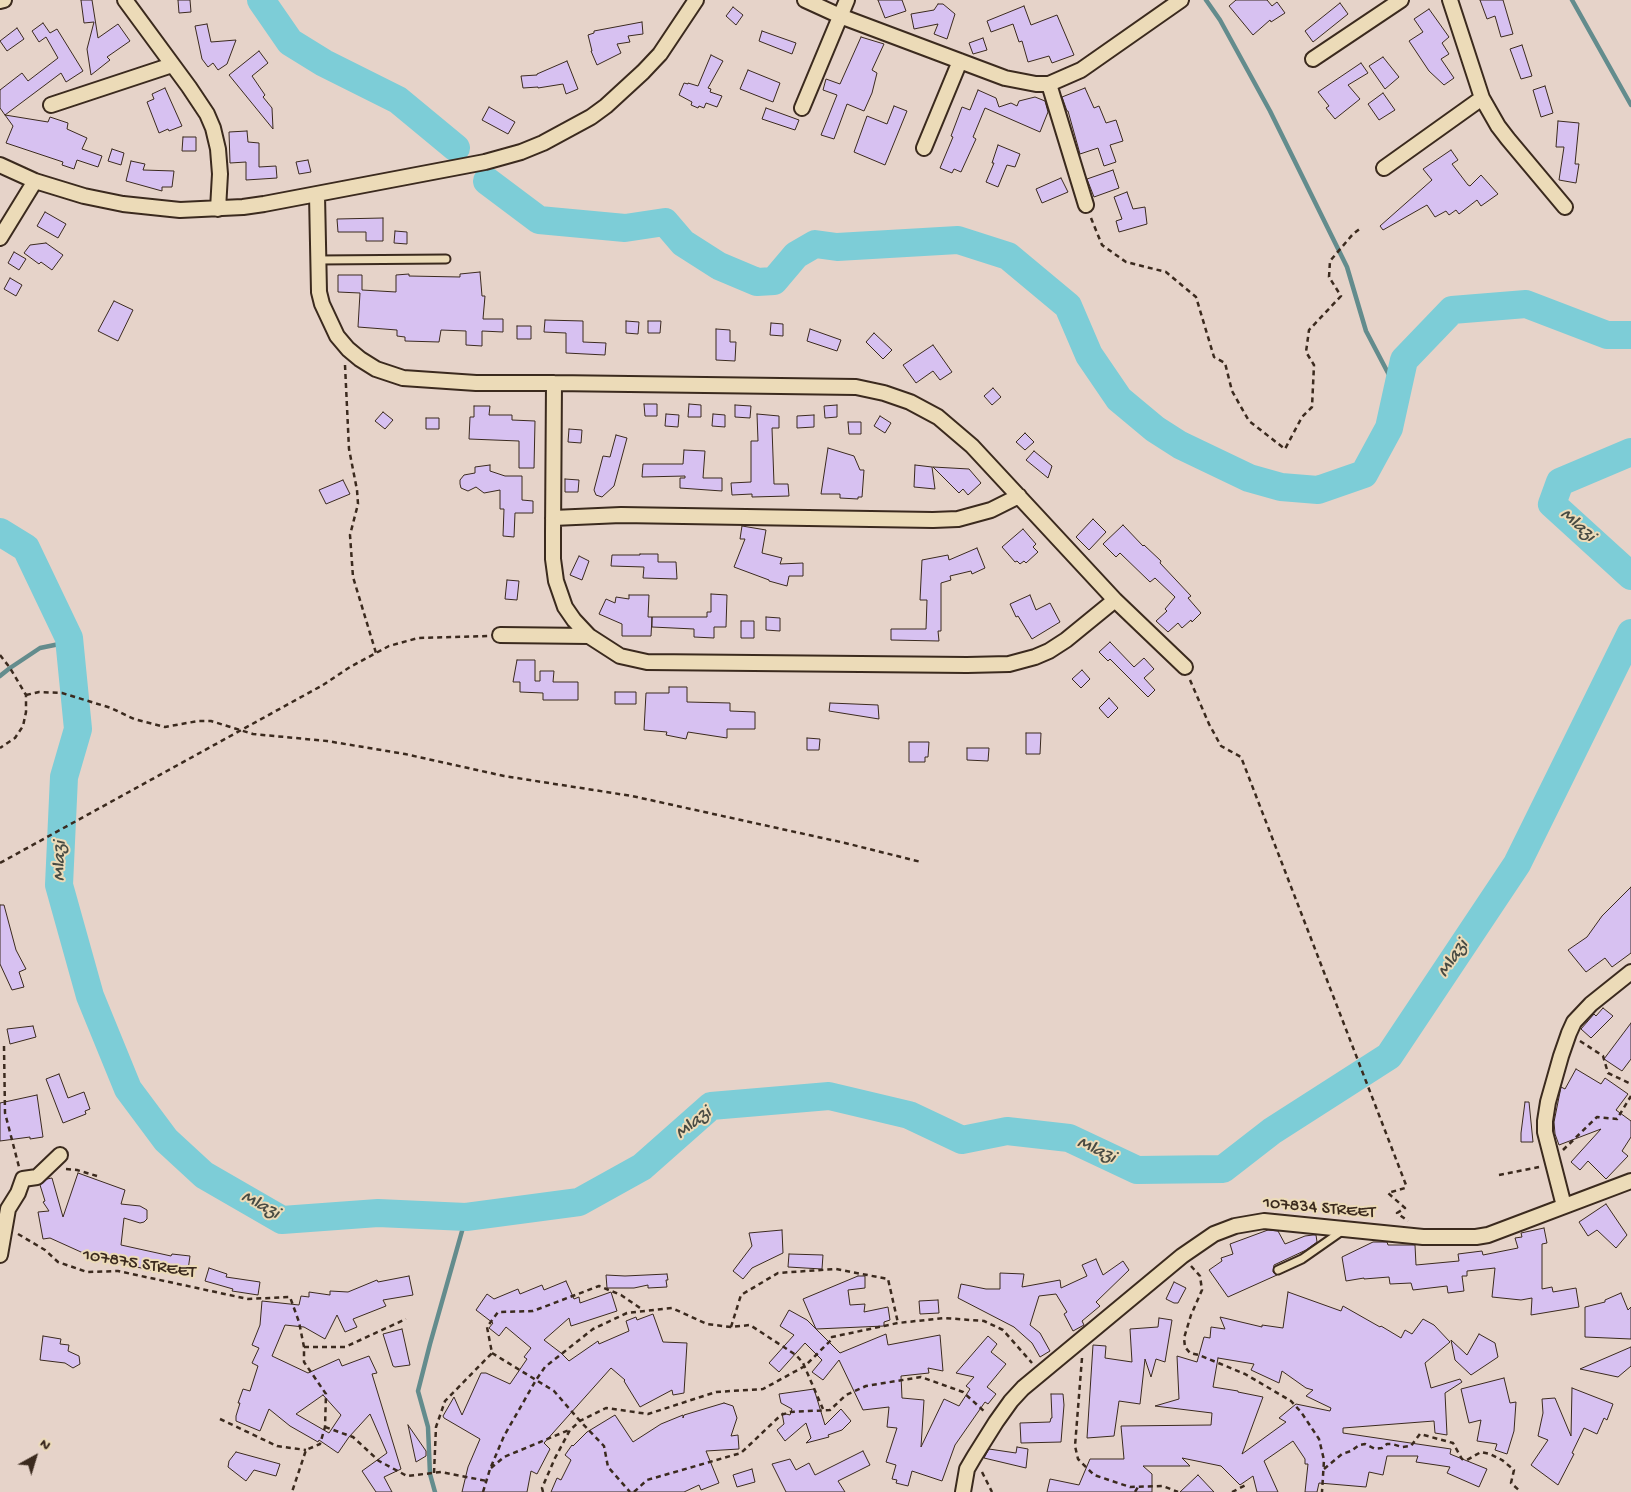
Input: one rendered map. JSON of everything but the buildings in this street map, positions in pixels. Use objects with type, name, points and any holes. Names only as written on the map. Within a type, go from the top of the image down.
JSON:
[{"type":"street","points":[[0,1],[4,0]]},
{"type":"street","points":[[125,0],[189,87],[213,128],[220,167],[218,209]]},
{"type":"street","points":[[0,165],[34,181],[84,196],[123,204],[180,210],[242,207],[317,195],[486,162],[544,144],[591,117],[606,106],[660,54],[696,0]]},
{"type":"street","points":[[805,0],[840,16],[1005,78],[1022,83],[1049,84],[1081,70],[1181,0]]},
{"type":"street","points":[[802,108],[847,0]]},
{"type":"street","points":[[1313,59],[1401,0]]},
{"type":"street","points":[[1450,0],[1482,98],[1508,140],[1565,207]]},
{"type":"street","points":[[924,148],[960,62]]},
{"type":"street","points":[[51,105],[172,65]]},
{"type":"street","points":[[1049,84],[1086,205]]},
{"type":"street","points":[[1384,168],[1482,98]]},
{"type":"street","points":[[0,238],[34,181]]},
{"type":"street","points":[[317,195],[319,292],[322,304],[337,336],[348,350],[376,369],[403,378],[476,383],[835,386],[856,387],[884,392],[910,402],[938,417],[972,446],[1115,600],[1185,667]]},
{"type":"street","points":[[554,383],[553,559],[556,581],[565,607],[574,620],[588,636],[620,656],[647,662],[1009,664],[1035,657],[1048,651],[1066,640],[1115,600]]},
{"type":"street","points":[[553,518],[621,515],[950,519],[976,515],[991,510],[1019,496]]},
{"type":"street","points":[[500,636],[588,636]]},
{"type":"street","points":[[1564,1206],[1545,1132],[1548,1102],[1568,1034],[1574,1022],[1591,1004],[1631,972]]},
{"type":"street","points":[[0,1255],[8,1210],[18,1193],[23,1179],[37,1177],[60,1155]]},
{"type":"street","name":"107834 STREET","points":[[963,1492],[968,1470],[974,1457],[996,1422],[1023,1388],[1182,1256],[1214,1234],[1251,1222],[1290,1223],[1423,1237],[1476,1237],[1488,1235],[1631,1181]]},
{"type":"lane","points":[[319,260],[446,258]]},
{"type":"lane","points":[[1278,1270],[1302,1259],[1344,1229]]},
{"type":"path","points":[[1086,205],[1102,245],[1126,262],[1166,272],[1196,297],[1214,357],[1225,363],[1232,391],[1249,421],[1285,449],[1302,417],[1312,408],[1314,365],[1306,352],[1309,330],[1341,296],[1329,277],[1330,260],[1353,234],[1362,228]]},
{"type":"path","points":[[348,350],[345,358],[346,404],[349,449],[358,504],[350,535],[350,551],[353,577],[376,653]]},
{"type":"path","points":[[0,863],[323,685],[389,646],[418,638],[500,636]]},
{"type":"path","points":[[0,655],[26,696],[26,712],[23,726],[15,738],[0,748]]},
{"type":"path","points":[[1185,667],[1209,724],[1221,746],[1241,757],[1406,1184],[1405,1188],[1388,1193],[1405,1208],[1397,1213],[1412,1223]]},
{"type":"path","points":[[26,696],[39,692],[62,693],[111,708],[134,719],[165,727],[211,721],[253,734],[327,741],[405,754],[504,776],[632,796],[845,843],[921,862]]},
{"type":"path","points":[[1568,1034],[1603,1056],[1608,1073],[1631,1084]]},
{"type":"path","points":[[4,1046],[5,1113],[23,1179]]},
{"type":"path","points":[[1498,1175],[1549,1164],[1597,1117],[1617,1118],[1631,1096]]},
{"type":"path","points":[[47,1168],[77,1170],[97,1176]]},
{"type":"path","name":"107875 STREET","points":[[11,1231],[45,1250],[58,1262],[87,1272],[118,1272],[248,1298],[290,1297],[299,1322],[304,1347],[304,1362],[326,1394],[325,1427],[320,1444],[306,1450],[292,1492]]},
{"type":"path","points":[[1182,1256],[1200,1276],[1202,1290],[1191,1315],[1184,1338],[1185,1347],[1190,1353],[1245,1374],[1291,1401],[1319,1438],[1324,1460],[1322,1492]]},
{"type":"path","points":[[731,1326],[741,1295],[778,1273],[836,1270],[888,1279],[898,1323]]},
{"type":"path","points":[[644,1310],[621,1295],[599,1286],[533,1311],[498,1312],[486,1327],[492,1353],[554,1391],[604,1446],[608,1466],[632,1492],[647,1480],[741,1453],[781,1415],[790,1412],[830,1410],[846,1394],[866,1386],[922,1377],[963,1392],[996,1422]]},
{"type":"path","points":[[483,1492],[490,1469],[504,1436],[545,1367],[593,1329],[627,1313],[672,1308],[707,1324],[750,1325],[796,1356],[804,1365],[822,1409]]},
{"type":"path","points":[[490,1469],[504,1457],[570,1430],[580,1421],[606,1408],[648,1414],[716,1392],[763,1389],[804,1365],[832,1337],[898,1323],[944,1318],[984,1321],[1003,1330],[1041,1374]]},
{"type":"path","points":[[304,1347],[345,1347],[406,1320]]},
{"type":"path","points":[[1083,1338],[1075,1446],[1078,1459],[1094,1475],[1130,1487],[1163,1486],[1178,1492]]},
{"type":"path","points":[[434,1473],[436,1427],[445,1401],[492,1353]]},
{"type":"path","points":[[220,1419],[277,1446],[306,1450]]},
{"type":"path","points":[[325,1427],[353,1437],[379,1461],[407,1476],[441,1472],[487,1481]]},
{"type":"path","points":[[543,1492],[542,1488],[555,1458],[570,1430]]},
{"type":"path","points":[[1324,1469],[1342,1454],[1351,1451],[1359,1445],[1365,1444],[1375,1449],[1382,1448],[1387,1444],[1402,1447],[1411,1446],[1420,1434],[1453,1443],[1462,1459],[1467,1460],[1481,1452],[1502,1460],[1514,1470],[1511,1483],[1521,1492]]},
{"type":"path","points":[[974,1457],[992,1492]]},
{"type":"path","points":[[1232,1492],[1246,1485]]},
{"type":"path","points":[[1135,1492],[1138,1487]]},
{"type":"waterway","points":[[261,0],[290,42],[324,63],[398,100],[456,148]]},
{"type":"waterway","points":[[1206,0],[1220,20],[1270,111],[1347,267],[1366,331],[1398,392]]},
{"type":"waterway","points":[[1572,0],[1631,105]]},
{"type":"waterway","points":[[487,181],[539,220],[625,228],[665,222],[683,243],[719,266],[757,282],[774,281],[796,255],[815,244],[837,247],[958,240],[1008,256],[1068,306],[1089,355],[1119,399],[1155,429],[1180,445],[1249,478],[1281,487],[1318,490],[1364,474],[1389,428],[1404,360],[1452,310],[1526,304],[1607,335],[1631,335]]},
{"type":"waterway","name":"Mlazi","points":[[1631,452],[1560,482],[1552,504],[1631,576]]},
{"type":"waterway","name":"Mlazi","points":[[0,532],[26,548],[69,638],[78,729],[64,777],[59,885],[90,996],[128,1089],[166,1140],[204,1175],[282,1220],[378,1213],[466,1217],[579,1202],[642,1167],[711,1106],[829,1096],[909,1115],[962,1140],[1007,1131],[1069,1138],[1137,1170],[1223,1169],[1272,1131],[1389,1056],[1517,864],[1631,633]]},
{"type":"waterway","points":[[0,676],[40,648],[69,642]]},
{"type":"waterway","points":[[435,1492],[430,1474],[428,1427],[418,1391],[466,1217]]}]
